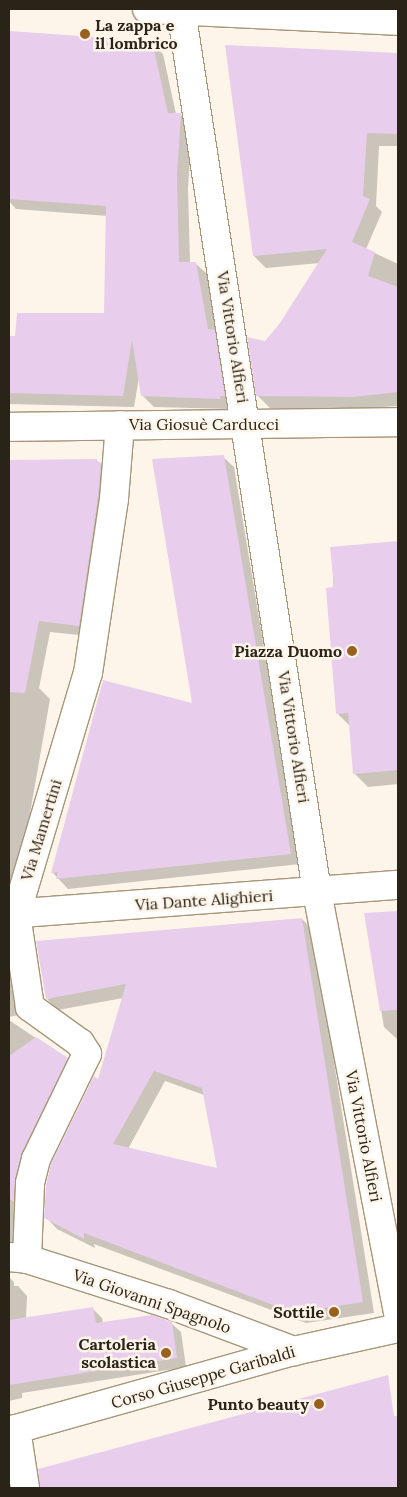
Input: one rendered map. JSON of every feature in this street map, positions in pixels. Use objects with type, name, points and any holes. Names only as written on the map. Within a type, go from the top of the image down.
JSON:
[{"type":"street","points":[[147,9],[398,21]]},
{"type":"street","name":"Via Vittorio Alfieri","points":[[181,10],[317,892],[398,1313]]},
{"type":"street","name":"Via Giosuè Carducci","points":[[9,427],[398,422]]},
{"type":"street","name":"Via Mamertini","points":[[18,1258],[30,1183],[36,1159],[87,1054],[80,1042],[30,1007],[12,914],[88,673],[114,499],[120,425]]},
{"type":"street","name":"Via Dante Alighieri","points":[[12,914],[398,885]]},
{"type":"street","name":"Via Giovanni Spagnolo","points":[[18,1258],[169,1304],[294,1351]]},
{"type":"street","name":"Corso Giuseppe Garibaldi","points":[[12,1430],[294,1351],[398,1328]]},
{"type":"street","points":[[12,1430],[25,1488]]},
{"type":"building","points":[[9,31],[152,41],[168,113],[181,113],[177,176],[179,262],[196,262],[208,329],[215,330],[225,396],[220,396],[221,399],[141,396],[132,340],[123,396],[9,393],[9,336],[15,336],[17,313],[104,313],[106,206],[9,199]]},
{"type":"building","points":[[225,45],[398,53],[398,134],[367,133],[363,196],[370,199],[352,242],[375,252],[368,276],[398,287],[398,392],[353,397],[256,396],[247,337],[265,341],[280,323],[327,249],[253,256]]},
{"type":"building","points":[[224,455],[291,854],[56,879],[58,872],[51,873],[103,680],[192,703],[152,459]]},
{"type":"building","points":[[97,459],[97,463],[101,462],[98,497],[79,626],[39,621],[25,693],[9,692],[9,460]]},
{"type":"building","points":[[398,541],[398,770],[353,774],[348,713],[336,714],[326,588],[334,587],[330,547]]},
{"type":"building","points":[[398,911],[398,1010],[380,1011],[364,913]]},
{"type":"building","points":[[302,918],[363,1302],[294,1313],[84,1233],[84,1239],[44,1218],[46,1185],[51,1164],[94,1076],[98,1079],[126,984],[46,999],[36,941]],"holes":[[[154,1071],[202,1088],[217,1168],[113,1144]]]},
{"type":"building","points":[[36,1037],[68,1058],[22,1152],[15,1179],[14,1202],[9,1199],[9,1056]]},
{"type":"building","points":[[93,1307],[96,1323],[152,1315],[172,1322],[177,1358],[9,1385],[9,1320]]},
{"type":"building","points":[[388,1375],[394,1416],[398,1416],[398,1488],[40,1488],[38,1469]]},
{"type":"place","name":"La zappa e il lombrico","points":[[85,34]]},
{"type":"place","name":"Piazza Duomo","points":[[352,651]]},
{"type":"place","name":"Sottile","points":[[334,1312]]},
{"type":"place","name":"Cartoleria scolastica","points":[[166,1353]]},
{"type":"place","name":"Punto beauty","points":[[319,1404]]}]
